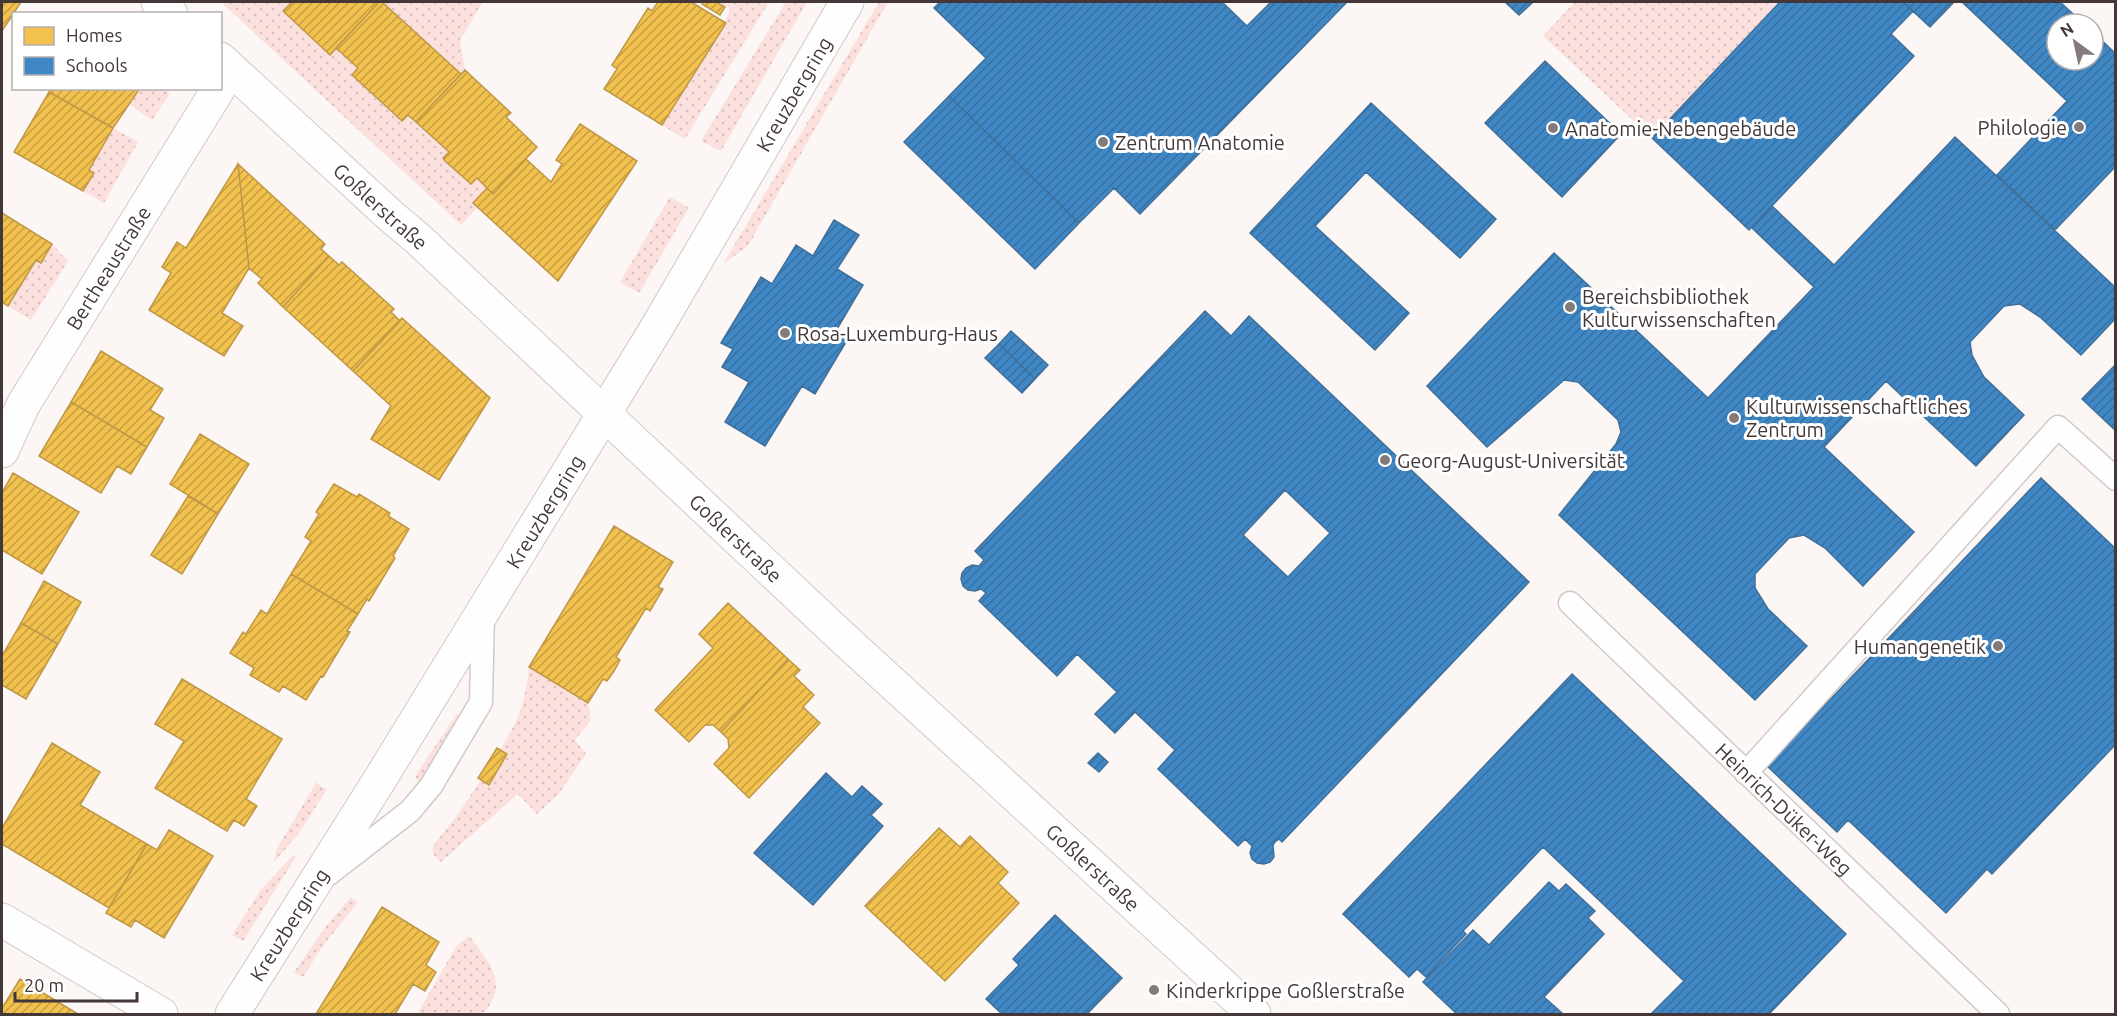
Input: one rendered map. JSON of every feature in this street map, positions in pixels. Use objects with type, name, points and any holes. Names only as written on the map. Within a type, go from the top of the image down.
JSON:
[{"type":"street","name":"Kreuzbergring","points":[[232,1014],[604,413],[737,193],[847,2]]},
{"type":"street","name":"Goßlerstraße","points":[[223,76],[417,238],[843,638],[1254,1014]]},
{"type":"street","name":"Bertheaustraße","points":[[2,451],[23,405],[214,90]]},
{"type":"street","points":[[2,920],[161,1014]]},
{"type":"lane","points":[[1746,773],[2058,427],[2115,479]]},
{"type":"lane","name":"Heinrich-Düker-Weg","points":[[1570,603],[1998,1014]]},
{"type":"lane","points":[[313,886],[410,810],[430,786],[481,702],[483,611]]},
{"type":"shaded area","points":[[221,2],[286,2],[289,4],[283,11],[330,54],[336,48],[358,68],[352,75],[402,121],[408,115],[449,152],[443,159],[470,184],[477,178],[487,188],[478,207],[461,225]]},
{"type":"shaded area","points":[[382,2],[483,2],[460,40],[465,70],[461,74]]},
{"type":"shaded area","points":[[719,2],[769,2],[685,139],[662,125],[725,23],[730,8]]},
{"type":"shaded area","points":[[786,2],[807,2],[721,151],[701,141]]},
{"type":"shaded area","points":[[879,2],[888,2],[748,246],[723,264]]},
{"type":"shaded area","points":[[1575,2],[1780,2],[1652,138],[1543,36]]},
{"type":"shaded area","points":[[139,90],[168,90],[169,95],[152,120],[129,104]]},
{"type":"shaded area","points":[[113,128],[138,142],[104,203],[83,191],[94,173],[89,170]]},
{"type":"shaded area","points":[[670,197],[689,208],[639,293],[620,282]]},
{"type":"shaded area","points":[[52,244],[68,261],[31,320],[8,306],[36,260],[41,263]]},
{"type":"shaded area","points":[[529,667],[588,703],[591,720],[575,740],[586,754],[558,795],[537,814],[518,794],[441,862],[433,854],[433,846],[481,780],[489,785],[507,754],[500,749],[520,711]]},
{"type":"shaded area","points":[[457,714],[463,717],[424,782],[418,782],[417,773]]},
{"type":"shaded area","points":[[316,783],[327,789],[300,832],[274,862],[276,850]]},
{"type":"shaded area","points":[[293,855],[296,857],[243,941],[232,935],[260,891]]},
{"type":"shaded area","points":[[351,897],[358,902],[322,947],[303,977],[294,972],[327,925]]},
{"type":"shaded area","points":[[469,936],[490,964],[494,974],[495,993],[491,1003],[482,1014],[417,1014],[456,947]]},
{"type":"building: Homes","points":[[2,2],[21,2],[14,12],[12,12],[2,31]]},
{"type":"building: Homes","points":[[292,2],[379,2],[330,55],[283,11]]},
{"type":"building: Homes","points":[[379,2],[382,2],[461,74],[416,122],[408,115],[402,121],[352,75],[358,68],[336,48]]},
{"type":"building: Homes","points":[[658,2],[691,2],[726,23],[662,125],[604,89],[617,69],[612,65],[648,8],[652,11]]},
{"type":"building: Homes","points":[[703,2],[716,2],[725,7],[720,15],[702,4]]},
{"type":"building: Homes","points":[[465,70],[511,113],[506,117],[537,147],[493,194],[477,178],[471,184],[445,161],[443,158],[449,152],[416,122]]},
{"type":"building: Homes","points":[[50,90],[139,90],[113,128],[49,92]]},
{"type":"building: Homes","points":[[49,92],[113,128],[89,170],[94,173],[83,191],[14,152]]},
{"type":"building: Homes","points":[[580,124],[637,161],[558,281],[473,203],[487,188],[493,194],[526,159],[551,182],[562,164],[556,160]]},
{"type":"building: Homes","points":[[238,164],[325,244],[321,249],[329,256],[283,307],[258,283],[262,279],[249,268]]},
{"type":"building: Homes","points":[[238,164],[249,268],[222,313],[243,326],[224,356],[149,310],[171,273],[162,267],[177,242],[186,248]]},
{"type":"building: Homes","points":[[2,213],[52,244],[41,263],[36,260],[8,306],[2,302]]},
{"type":"building: Homes","points":[[329,256],[339,265],[342,262],[394,309],[391,312],[400,321],[353,371],[283,307]]},
{"type":"building: Homes","points":[[402,318],[490,398],[439,480],[371,439],[391,406],[353,371]]},
{"type":"building: Homes","points":[[101,351],[163,389],[150,410],[164,418],[147,447],[71,402]]},
{"type":"building: Homes","points":[[71,402],[147,447],[131,474],[117,466],[101,493],[39,456]]},
{"type":"building: Homes","points":[[200,434],[249,464],[218,514],[170,484]]},
{"type":"building: Homes","points":[[13,473],[79,512],[42,574],[2,550],[2,493]]},
{"type":"building: Homes","points":[[334,484],[357,497],[359,494],[390,513],[388,516],[409,529],[393,556],[395,558],[369,601],[367,599],[358,614],[291,574],[311,541],[305,537],[319,514],[316,512]]},
{"type":"building: Homes","points":[[188,496],[218,514],[182,574],[151,555]]},
{"type":"building: Homes","points":[[614,526],[673,562],[658,587],[663,589],[650,611],[646,608],[616,657],[620,660],[614,671],[607,681],[603,679],[588,703],[529,667]]},
{"type":"building: Homes","points":[[291,574],[358,614],[323,677],[321,676],[306,700],[283,686],[279,692],[250,675],[254,668],[230,653],[243,632],[246,634],[261,610],[267,614]]},
{"type":"building: Homes","points":[[44,581],[81,602],[58,644],[21,623]]},
{"type":"building: Homes","points":[[728,603],[788,659],[721,732],[713,725],[705,725],[689,742],[655,710],[713,648],[699,634]]},
{"type":"building: Homes","points":[[21,623],[58,644],[26,699],[2,685],[2,656]]},
{"type":"building: Homes","points":[[788,659],[800,670],[794,676],[814,695],[803,707],[820,723],[749,798],[714,764],[729,748],[728,739],[721,732]]},
{"type":"building: Homes","points":[[182,679],[282,739],[246,799],[257,806],[244,826],[234,820],[227,831],[155,788],[184,741],[155,724]]},
{"type":"building: Homes","points":[[52,743],[100,772],[80,805],[147,844],[109,908],[2,844],[2,828]]},
{"type":"building: Homes","points":[[497,748],[507,754],[489,785],[478,778]]},
{"type":"building: Homes","points":[[939,828],[960,847],[970,836],[1008,872],[998,883],[1019,903],[945,981],[865,906]]},
{"type":"building: Homes","points":[[169,830],[213,856],[164,938],[135,920],[131,927],[106,913],[147,844],[157,850]]},
{"type":"building: Homes","points":[[382,907],[439,942],[426,965],[436,972],[425,991],[413,984],[395,1014],[316,1014]]},
{"type":"building: Homes","points":[[20,979],[78,1014],[2,1014],[2,1008]]},
{"type":"building: Schools","name":"Zentrum Anatomie","points":[[940,2],[1222,2],[1247,26],[1271,2],[1347,2],[1140,214],[1114,188],[1079,223],[949,96],[986,58],[934,8]]},
{"type":"building: Schools","points":[[1505,2],[1533,2],[1519,15]]},
{"type":"building: Schools","points":[[1780,2],[1903,2],[1913,11],[1891,34],[1914,56],[1749,230],[1652,138]]},
{"type":"building: Schools","points":[[1903,2],[1954,2],[1930,27]]},
{"type":"building: Schools","name":"Philologie","points":[[1962,2],[2060,2],[2071,12],[2045,12],[2045,72],[2105,72],[2105,43],[2116,54],[2116,166],[2055,230],[1997,175],[2067,101]]},
{"type":"building: Schools","name":"Anatomie-Nebengebäude","points":[[1545,61],[1621,134],[1562,197],[1485,123]]},
{"type":"building: Schools","points":[[949,96],[1079,223],[1035,269],[904,142]]},
{"type":"building: Schools","points":[[1371,103],[1496,219],[1460,258],[1366,172],[1315,226],[1409,313],[1375,350],[1250,233]]},
{"type":"building: Schools","name":"Kulturwissenschaftliches Zentrum","points":[[1955,137],[2116,288],[2116,318],[2081,355],[2040,317],[2020,304],[2004,306],[1970,342],[1972,355],[1984,377],[2024,415],[1976,466],[1886,381],[1824,447],[1914,532],[1863,586],[1825,548],[1804,535],[1789,538],[1755,574],[1755,588],[1768,609],[1807,646],[1755,700],[1559,515],[1616,444],[1621,432],[1618,420],[1578,382],[1564,380],[1487,447],[1427,386],[1554,253],[1708,398],[1814,287],[1752,228],[1772,206],[1834,265]]},
{"type":"building: Schools","name":"Rosa-Luxemburg-Haus","points":[[834,220],[859,235],[837,269],[863,285],[837,329],[849,337],[815,394],[802,386],[765,446],[725,422],[749,382],[722,367],[733,349],[721,343],[761,277],[772,284],[796,245],[813,256]]},
{"type":"building: Schools","points":[[1205,311],[1231,336],[1249,316],[1529,582],[1282,842],[1279,839],[1275,842],[1274,857],[1270,862],[1264,864],[1252,859],[1250,853],[1252,846],[1245,839],[1238,846],[1158,769],[1175,750],[1135,712],[1115,733],[1095,714],[1117,692],[1077,654],[1057,676],[979,601],[986,593],[981,589],[968,590],[963,586],[962,573],[966,568],[972,565],[979,566],[984,560],[975,551]],"holes":[[[1285,490],[1330,533],[1288,577],[1243,535]]]},
{"type":"building: Schools","points":[[1011,331],[1048,365],[1035,379],[999,344]]},
{"type":"building: Schools","points":[[999,344],[1035,379],[1022,393],[985,358]]},
{"type":"building: Schools","points":[[2116,364],[2116,431],[2082,399]]},
{"type":"building: Schools","name":"Humangenetik","points":[[2041,478],[2116,549],[2116,744],[1992,874],[1987,869],[1946,913],[1848,820],[1837,832],[1767,766]]},
{"type":"building: Schools","points":[[1572,674],[1846,934],[1769,1014],[1651,1014],[1684,981],[1543,847],[1463,931],[1466,934],[1426,977],[1417,969],[1409,977],[1343,914]]},
{"type":"building: Schools","points":[[1098,753],[1108,762],[1099,772],[1088,763]]},
{"type":"building: Schools","points":[[826,773],[852,797],[862,786],[882,804],[871,815],[883,826],[813,905],[754,853]]},
{"type":"building: Schools","points":[[1549,882],[1559,891],[1566,884],[1595,911],[1588,918],[1604,934],[1544,997],[1563,1014],[1457,1014],[1423,982],[1473,930],[1489,945]]},
{"type":"building: Schools","points":[[1055,915],[1122,978],[1087,1014],[1002,1014],[986,999],[1019,965],[1013,959]]},
{"type":"place","name":"Philologie","points":[[2079,127]]},
{"type":"place","name":"Anatomie-Nebengebäude","points":[[1553,128]]},
{"type":"place","name":"Zentrum Anatomie","points":[[1103,142]]},
{"type":"place","name":"Bereichsbibliothek Kulturwissenschaften","points":[[1570,307]]},
{"type":"place","name":"Rosa-Luxemburg-Haus","points":[[785,333]]},
{"type":"place","name":"Kulturwissenschaftliches Zentrum","points":[[1734,418]]},
{"type":"place","name":"Georg-August-Universität","points":[[1385,460]]},
{"type":"place","name":"Humangenetik","points":[[1998,646]]},
{"type":"place","name":"Kinderkrippe Goßlerstraße","points":[[1154,990]]}]
